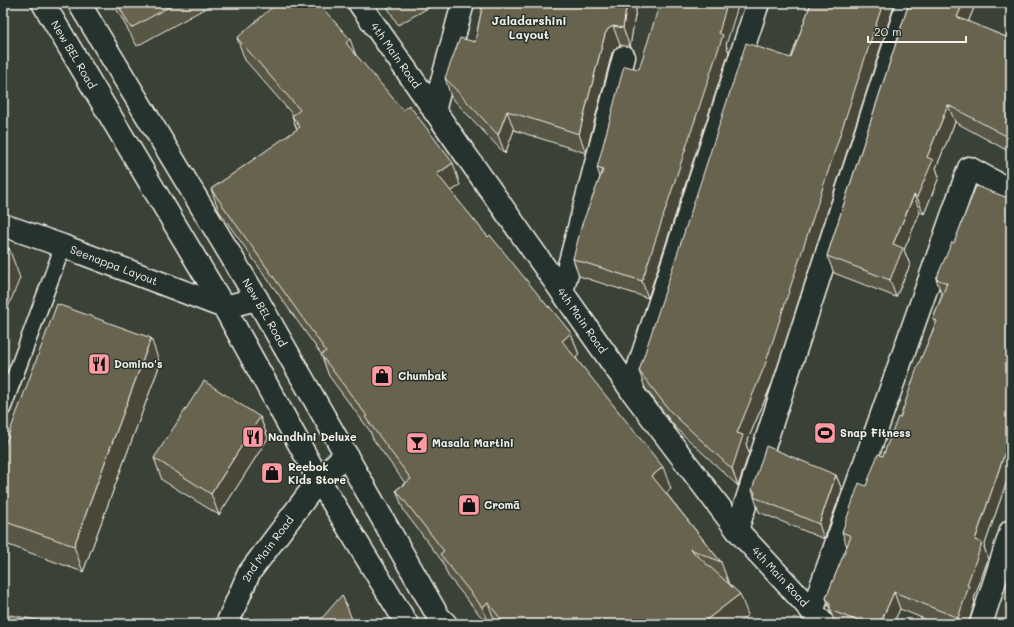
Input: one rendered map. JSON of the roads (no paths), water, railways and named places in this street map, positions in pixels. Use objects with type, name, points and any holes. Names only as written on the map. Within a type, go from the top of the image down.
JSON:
[{"type":"street","name":"New BEL Road","points":[[43,3],[224,307],[319,480],[407,624]]},
{"type":"street","name":"New BEL Road","points":[[79,3],[257,299],[438,616],[446,624]]},
{"type":"street","name":"4th Main Road","points":[[359,3],[631,390],[737,530],[818,618]]},
{"type":"street","points":[[434,111],[463,3]]},
{"type":"street","points":[[631,390],[758,3]]},
{"type":"street","points":[[737,530],[908,3]]},
{"type":"street","points":[[562,292],[624,57]]},
{"type":"street","points":[[818,618],[969,168],[1011,191]]},
{"type":"street","name":"Seenappa Layout","points":[[3,225],[224,307]]},
{"type":"street","points":[[224,307],[257,299]]},
{"type":"street","name":"2nd Main Road","points":[[227,624],[249,572],[319,480],[346,454]]},
{"type":"street","points":[[981,624],[1011,532]]},
{"type":"lane","points":[[3,408],[63,246]]},
{"type":"place","name":"Domino's","points":[[99,364]]},
{"type":"place","name":"Chumbak","points":[[382,376]]},
{"type":"place","name":"Snap Fitness","points":[[825,433]]},
{"type":"place","name":"Nandhini Deluxe","points":[[253,437]]},
{"type":"place","name":"Masala Martini","points":[[417,443]]},
{"type":"place","name":"Reebok Kids Store","points":[[272,473]]},
{"type":"place","name":"Cromā","points":[[469,505]]},
{"type":"district","name":"Jaladarshini Layout","points":[[529,28]]}]
